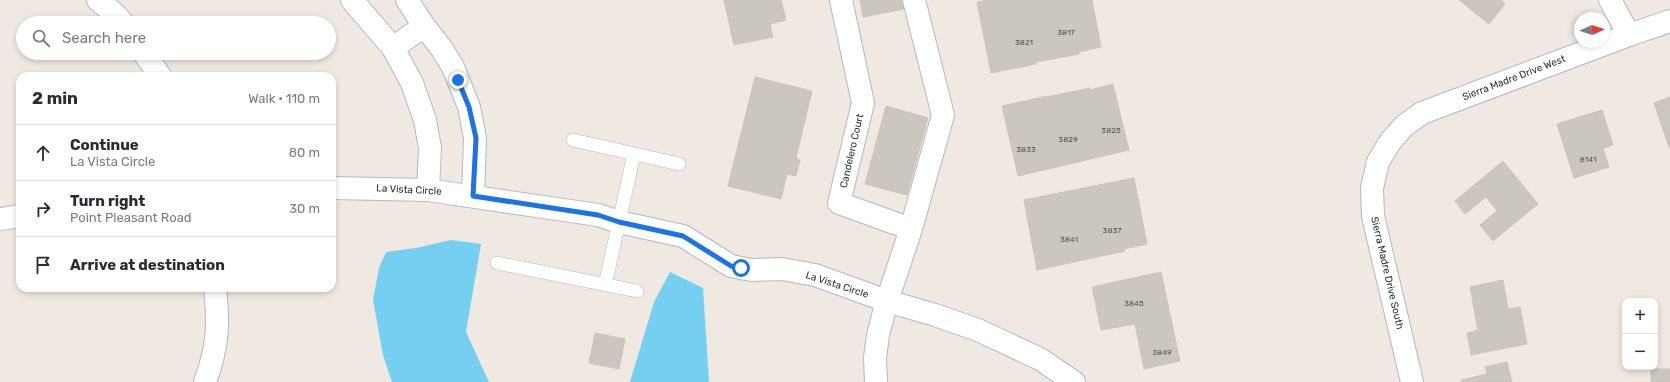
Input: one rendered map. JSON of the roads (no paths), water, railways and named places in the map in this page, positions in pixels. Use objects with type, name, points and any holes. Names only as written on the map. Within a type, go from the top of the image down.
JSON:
[{"type":"street","points":[[98,0],[117,16]]},
{"type":"street","points":[[352,0],[393,48],[412,83],[425,120],[430,148],[428,190]]},
{"type":"street","points":[[407,0],[453,66],[469,107],[476,138],[473,196]]},
{"type":"street","name":"Candelero Court","points":[[841,0],[863,103],[839,203],[911,229]]},
{"type":"street","points":[[876,382],[875,358],[877,343],[887,301],[911,229],[943,115],[914,0]]},
{"type":"street","points":[[1610,0],[1629,35]]},
{"type":"street","name":"Sierra Madre Drive West","points":[[1390,142],[1404,126],[1422,113],[1670,21]]},
{"type":"street","points":[[393,48],[424,26]]},
{"type":"street","points":[[149,60],[157,72]]},
{"type":"street","name":"Sierra Madre Drive South","points":[[1390,142],[1378,162],[1372,188],[1373,216],[1412,382]]},
{"type":"street","name":"La Vista Circle","points":[[336,188],[428,190],[473,196],[598,215],[619,222],[683,236],[731,266],[750,270],[782,269],[816,275],[887,301],[978,330],[1040,359],[1074,382]]},
{"type":"street","points":[[0,219],[16,217]]},
{"type":"street","points":[[205,382],[212,363],[218,333],[215,292]]},
{"type":"lane","points":[[573,140],[679,164]]},
{"type":"lane","points":[[605,285],[634,154]]},
{"type":"lane","points":[[497,264],[637,291]]},
{"type":"water","points":[[451,240],[481,244],[466,332],[489,382],[392,382],[383,355],[373,300],[379,268],[386,252],[416,248]]},
{"type":"water","points":[[670,272],[703,288],[709,382],[630,382],[654,302]]}]
